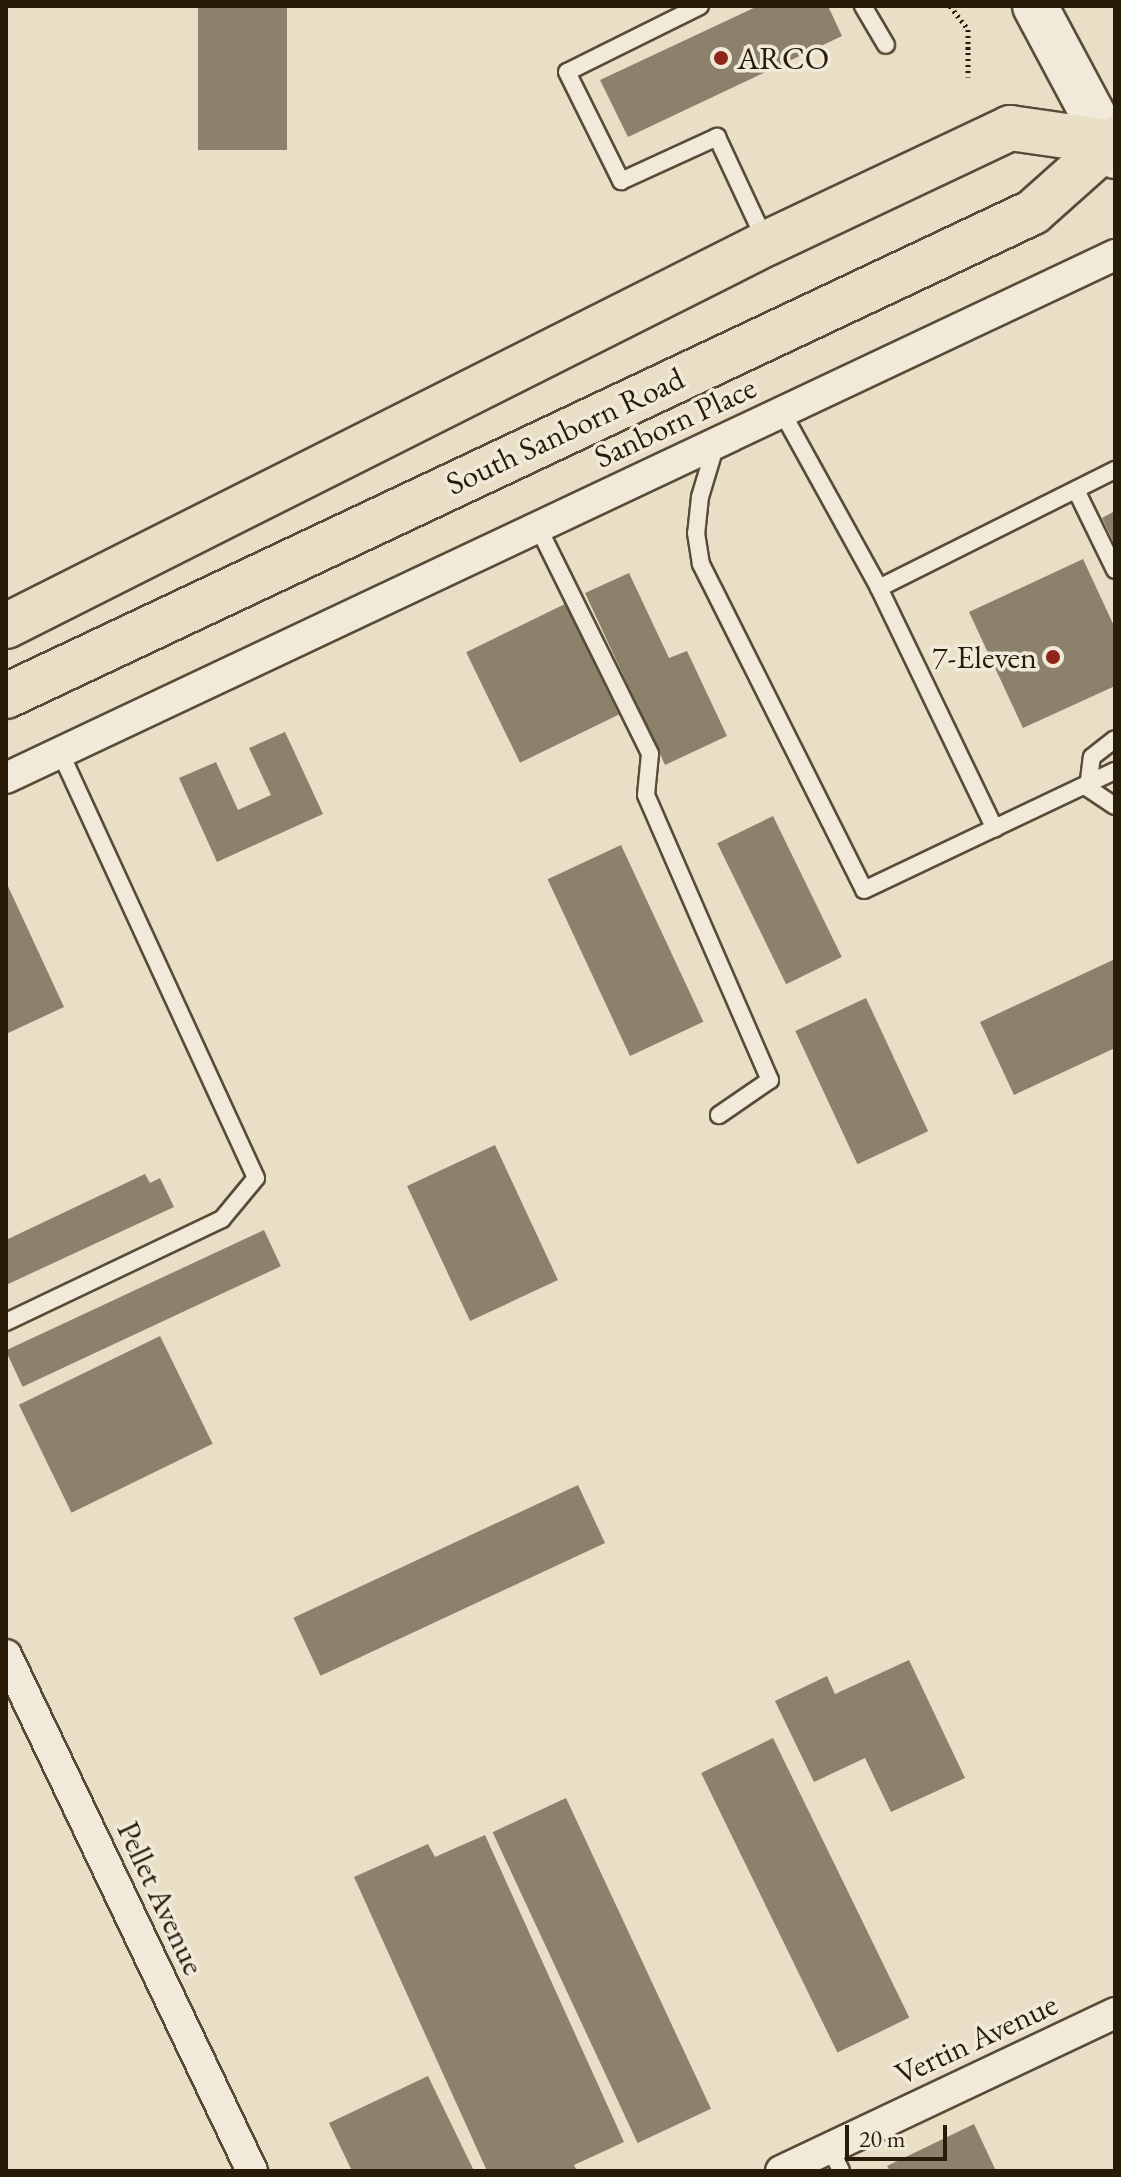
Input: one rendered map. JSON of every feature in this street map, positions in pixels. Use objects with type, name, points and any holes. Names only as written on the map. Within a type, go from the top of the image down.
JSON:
[{"type":"highway","points":[[6,626],[767,243],[1010,128],[1113,146]]},
{"type":"highway","name":"South Sanborn Road","points":[[6,696],[1033,212],[1113,146]]},
{"type":"street","points":[[1035,6],[1113,146]]},
{"type":"street","name":"Sanborn Place","points":[[6,778],[1115,255]]},
{"type":"street","name":"Pellet Avenue","points":[[6,1655],[252,2171]]},
{"type":"street","name":"Vertin Avenue","points":[[781,2171],[835,2159],[1115,2013]]},
{"type":"lane","points":[[700,6],[567,72],[621,181],[717,137],[767,243]]},
{"type":"lane","points":[[863,6],[886,45]]},
{"type":"lane","points":[[782,412],[879,588],[995,829]]},
{"type":"lane","points":[[716,443],[700,497],[696,533],[701,564],[864,890],[1088,788],[1115,771]]},
{"type":"lane","points":[[879,588],[1115,470]]},
{"type":"lane","points":[[1076,490],[1115,570]]},
{"type":"lane","points":[[538,527],[650,754],[646,795],[770,1080],[719,1115]]},
{"type":"lane","points":[[1088,788],[1092,757],[1115,739]]},
{"type":"lane","points":[[6,1322],[222,1219],[256,1178],[60,752]]},
{"type":"lane","points":[[1088,788],[1115,792]]},
{"type":"lane","points":[[1088,788],[1115,806]]},
{"type":"path","points":[[950,6],[968,29],[968,77]]},
{"type":"building","points":[[198,6],[287,6],[287,150],[198,150]]},
{"type":"building","name":"ARCO","points":[[758,6],[828,6],[842,36],[628,137],[600,80]]},
{"type":"building","points":[[1115,511],[1115,545],[1102,518]]},
{"type":"building","name":"7-Eleven","points":[[1083,559],[1115,628],[1115,686],[1023,728],[969,612]]},
{"type":"building","points":[[629,573],[669,658],[687,651],[727,736],[665,765],[585,593]]},
{"type":"building","points":[[565,604],[619,715],[520,763],[466,652]]},
{"type":"building","points":[[285,732],[323,814],[217,862],[179,778],[216,762],[238,810],[271,795],[249,748]]},
{"type":"building","points":[[773,816],[842,957],[786,984],[717,843]]},
{"type":"building","points":[[621,845],[703,1022],[630,1056],[548,879]]},
{"type":"building","points":[[6,882],[64,1007],[6,1034]]},
{"type":"building","points":[[1115,959],[1115,1048],[1014,1095],[980,1022]]},
{"type":"building","points":[[866,998],[928,1131],[857,1164],[795,1031]]},
{"type":"building","points":[[495,1145],[558,1280],[470,1321],[407,1186]]},
{"type":"building","points":[[145,1174],[150,1183],[160,1178],[174,1207],[6,1285],[6,1240]]},
{"type":"building","points":[[264,1230],[281,1266],[23,1387],[6,1350]]},
{"type":"building","points":[[160,1336],[213,1444],[71,1513],[19,1405]]},
{"type":"building","points":[[578,1485],[605,1543],[320,1676],[293,1618]]},
{"type":"building","points":[[909,1660],[965,1778],[891,1812],[865,1758],[814,1782],[775,1701],[827,1676],[835,1694]]},
{"type":"building","points":[[773,1738],[909,2018],[837,2053],[701,1773]]},
{"type":"building","points":[[566,1798],[711,2109],[638,2143],[493,1832]]},
{"type":"building","points":[[485,1835],[624,2142],[574,2165],[577,2171],[487,2171],[354,1877],[428,1844],[435,1857]]},
{"type":"building","points":[[428,2076],[474,2171],[352,2171],[329,2123]]},
{"type":"building","points":[[974,2124],[996,2171],[890,2171],[887,2166]]},
{"type":"place","name":"ARCO","points":[[721,58]]},
{"type":"place","name":"7-Eleven","points":[[1053,657]]}]
